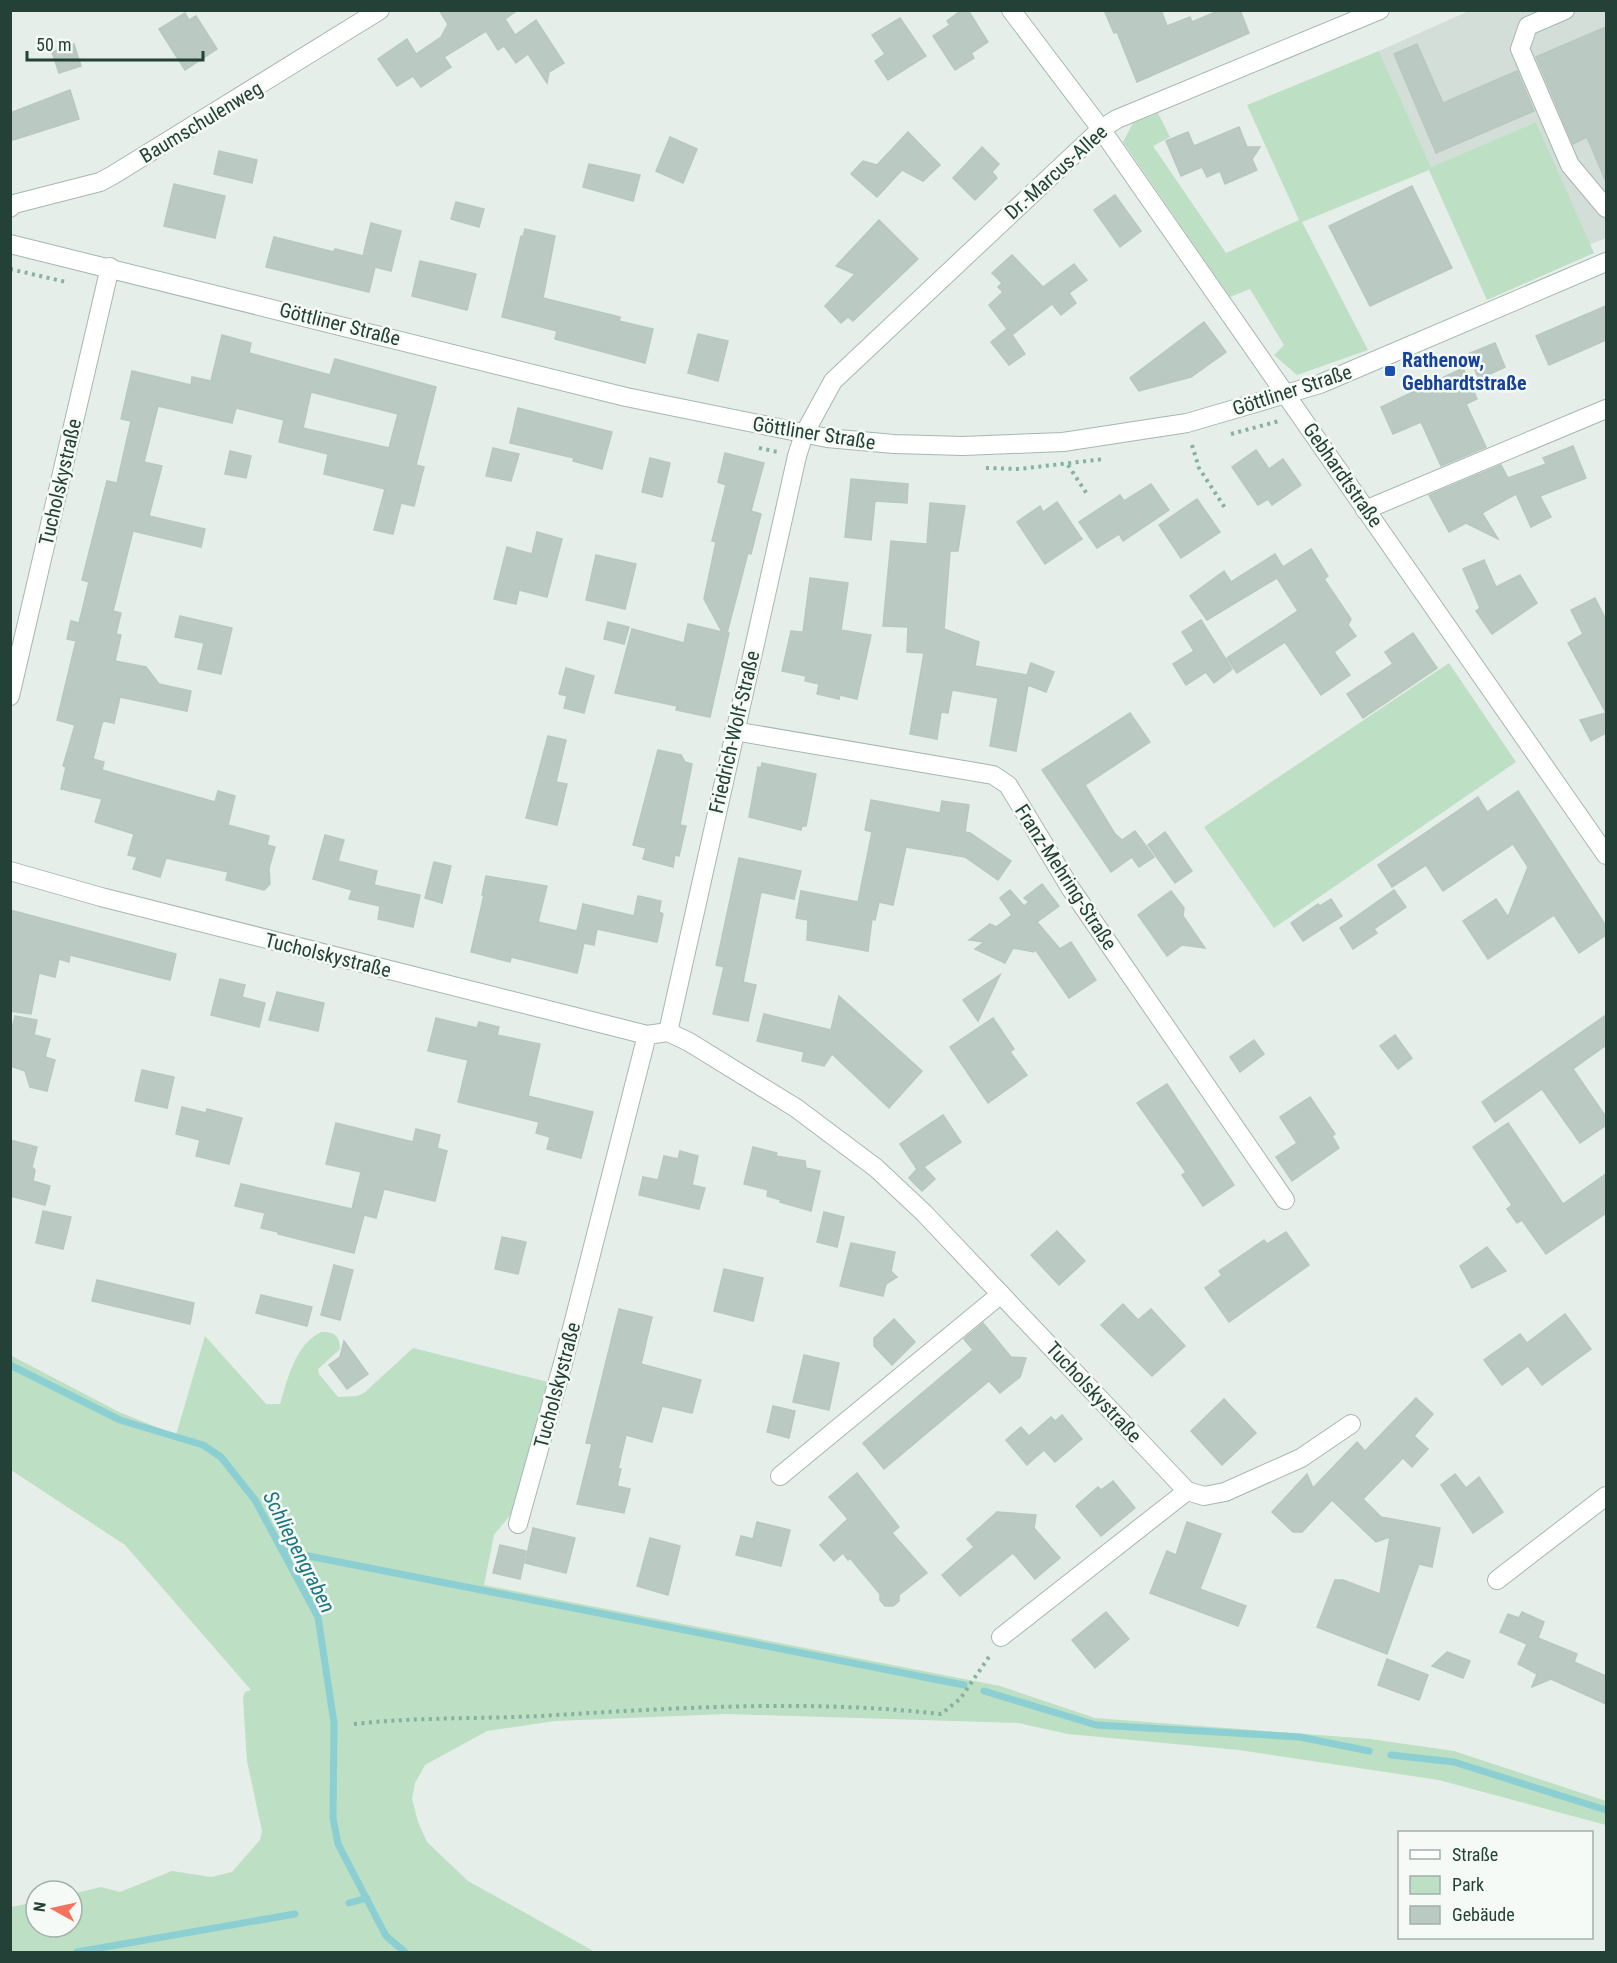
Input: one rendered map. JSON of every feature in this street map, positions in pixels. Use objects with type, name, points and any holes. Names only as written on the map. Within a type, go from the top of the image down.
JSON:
[{"type":"street","name":"Baumschulenweg","points":[[10,208],[14,204],[100,182],[113,176],[380,10]]},
{"type":"street","name":"Gebhardtstraße","points":[[1011,10],[1101,129],[1606,855]]},
{"type":"street","name":"Dr.-Marcus-Allee","points":[[804,434],[833,381],[1101,129],[1117,119],[1380,10]]},
{"type":"street","points":[[1565,10],[1528,26],[1520,49],[1570,165],[1606,208]]},
{"type":"street","name":"Göttliner Straße","points":[[10,244],[637,399],[804,434],[894,444],[963,446],[1063,442],[1187,423],[1320,384],[1606,262]]},
{"type":"street","name":"Tucholskystraße","points":[[10,696],[110,267]]},
{"type":"street","points":[[1365,510],[1606,409]]},
{"type":"street","name":"Friedrich-Wolf-Straße","points":[[668,1032],[734,731],[804,434]]},
{"type":"street","name":"Franz-Mehring-Straße","points":[[734,731],[993,775],[1008,785],[1071,889],[1285,1200]]},
{"type":"street","name":"Tucholskystraße","points":[[10,871],[101,897],[647,1035],[668,1032],[689,1042],[796,1108],[850,1147],[924,1213],[1187,1491]]},
{"type":"street","name":"Tucholskystraße","points":[[518,1524],[565,1356],[647,1035]]},
{"type":"street","points":[[780,1476],[1001,1294]]},
{"type":"street","points":[[1001,1637],[1187,1491],[1204,1496],[1225,1492],[1301,1458],[1351,1424]]},
{"type":"street","points":[[1497,1580],[1606,1496]]},
{"type":"path","points":[[10,269],[104,290]]},
{"type":"path","points":[[1192,445],[1198,468],[1225,508]]},
{"type":"path","points":[[1068,465],[1087,494]]},
{"type":"path","points":[[354,1724],[410,1718],[472,1719],[737,1705],[942,1714],[960,1699],[1001,1637]]},
{"type":"shaded area","points":[[1469,11],[1606,11],[1606,238],[1589,245],[1536,122],[1431,167],[1379,51]]},
{"type":"green space","points":[[1379,51],[1431,167],[1536,122],[1594,253],[1487,300],[1429,170],[1302,222],[1368,350],[1297,375],[1274,355],[1284,345],[1250,289],[1230,297],[1123,142],[1133,123],[1158,113],[1170,137],[1153,146],[1226,253],[1299,220],[1247,105]]},
{"type":"green space","points":[[1449,663],[1516,762],[1274,928],[1204,827]]},
{"type":"green space","points":[[321,1332],[329,1332],[339,1341],[340,1349],[318,1369],[319,1374],[338,1397],[357,1396],[364,1393],[413,1348],[548,1382],[516,1508],[494,1535],[484,1585],[1000,1686],[1095,1718],[1370,1739],[1454,1751],[1606,1801],[1606,1825],[1439,1780],[1239,1750],[1068,1734],[1018,1723],[727,1714],[555,1721],[487,1731],[425,1765],[415,1783],[412,1799],[418,1822],[427,1842],[468,1881],[595,1952],[11,1952],[11,1907],[24,1904],[24,1939],[84,1939],[84,1891],[101,1887],[120,1892],[172,1871],[211,1877],[232,1872],[260,1840],[262,1831],[247,1761],[243,1698],[245,1692],[251,1690],[125,1545],[11,1470],[10,1355],[119,1412],[176,1435],[205,1336],[266,1404],[280,1404],[294,1363],[312,1338]]},
{"type":"building","points":[[439,10],[518,10],[505,19],[515,35],[536,20],[564,63],[549,72],[547,83],[528,54],[516,63],[504,46],[498,50],[486,31],[444,57],[451,67],[421,87],[413,76],[397,86],[378,59],[407,39],[416,54],[441,37],[448,24]]},
{"type":"building","points":[[962,10],[968,10],[988,42],[971,53],[974,58],[955,70],[933,36],[950,25],[947,21]]},
{"type":"building","points":[[1104,10],[1161,10],[1167,26],[1190,17],[1192,22],[1220,10],[1240,10],[1249,33],[1137,82],[1117,32],[1114,33]]},
{"type":"building","points":[[185,13],[189,20],[196,16],[217,49],[185,70],[159,29]]},
{"type":"building","points":[[900,18],[926,56],[888,80],[875,61],[885,54],[872,35]]},
{"type":"building","points":[[1606,27],[1606,182],[1587,137],[1573,144],[1536,57]]},
{"type":"building","points":[[74,44],[81,66],[59,73],[52,52]]},
{"type":"building","points":[[1417,44],[1443,103],[1517,71],[1534,111],[1436,153],[1394,54]]},
{"type":"building","points":[[70,90],[79,119],[10,141],[10,113]]},
{"type":"building","points":[[1239,127],[1247,147],[1260,147],[1252,159],[1257,170],[1225,184],[1220,171],[1207,177],[1202,167],[1181,176],[1166,141],[1188,132],[1194,146]]},
{"type":"building","points":[[908,132],[940,165],[923,181],[902,170],[877,197],[851,174],[863,161],[877,165]]},
{"type":"building","points":[[670,137],[697,149],[683,183],[656,171]]},
{"type":"building","points":[[982,147],[999,164],[992,172],[997,178],[975,200],[953,178]]},
{"type":"building","points":[[219,151],[257,160],[252,183],[214,174]]},
{"type":"building","points":[[589,164],[640,175],[633,201],[583,187]]},
{"type":"building","points":[[174,184],[225,196],[215,238],[164,226]]},
{"type":"building","points":[[1412,186],[1452,268],[1370,306],[1329,226]]},
{"type":"building","points":[[1115,195],[1141,231],[1120,247],[1094,210]]},
{"type":"building","points":[[456,202],[484,209],[479,227],[451,219]]},
{"type":"building","points":[[879,220],[918,259],[853,321],[848,317],[841,323],[825,306],[855,274],[836,266]]},
{"type":"building","points":[[371,223],[401,231],[391,271],[375,267],[369,292],[266,267],[274,237],[334,252],[335,249],[363,256]]},
{"type":"building","points":[[525,229],[555,236],[543,298],[620,317],[619,321],[653,329],[645,363],[555,339],[557,331],[502,317],[521,236],[523,237]]},
{"type":"building","points":[[1012,255],[1043,287],[1074,264],[1087,280],[1069,293],[1076,303],[1061,315],[1052,304],[1012,335],[1025,354],[1009,365],[991,342],[1007,329],[989,305],[1003,292],[998,287],[1002,283],[992,273]]},
{"type":"building","points":[[420,261],[476,274],[467,310],[412,296]]},
{"type":"building","points":[[1606,306],[1606,340],[1549,365],[1536,336]]},
{"type":"building","points":[[1204,322],[1226,352],[1191,377],[1139,391],[1130,378]]},
{"type":"building","points":[[698,334],[728,341],[718,381],[688,373]]},
{"type":"building","points":[[222,335],[251,343],[249,353],[330,375],[335,359],[436,387],[416,465],[424,467],[414,506],[401,503],[393,534],[374,530],[385,489],[324,474],[328,454],[279,442],[284,420],[236,408],[232,423],[158,406],[144,462],[162,466],[149,516],[205,529],[201,547],[133,531],[113,611],[121,613],[116,634],[121,635],[115,661],[146,667],[159,684],[191,691],[187,711],[120,697],[114,723],[104,721],[102,723],[93,759],[104,762],[102,770],[215,802],[218,791],[235,796],[228,825],[269,836],[267,845],[275,847],[269,868],[270,884],[264,890],[226,880],[228,872],[166,858],[160,877],[133,869],[137,857],[128,855],[134,834],[95,822],[102,799],[61,789],[66,767],[63,766],[75,725],[57,720],[76,641],[67,639],[71,621],[79,623],[89,582],[82,580],[107,481],[117,483],[131,421],[121,419],[132,371],[191,385],[192,377],[211,381]],"holes":[[[311,392],[398,414],[389,448],[303,428]]]},
{"type":"building","points":[[1495,343],[1505,367],[1479,379],[1468,354]]},
{"type":"building","points":[[1463,368],[1477,399],[1466,404],[1486,447],[1441,466],[1421,422],[1393,434],[1381,407]]},
{"type":"building","points":[[518,408],[612,432],[602,469],[573,461],[574,458],[510,443]]},
{"type":"building","points":[[1573,446],[1586,478],[1540,496],[1551,517],[1531,527],[1516,494],[1482,513],[1498,539],[1466,523],[1449,532],[1429,495],[1501,465],[1508,478],[1546,464],[1543,458]]},
{"type":"building","points":[[493,448],[519,454],[511,481],[486,476]]},
{"type":"building","points":[[1256,450],[1269,469],[1283,459],[1301,485],[1272,505],[1268,499],[1258,505],[1232,467]]},
{"type":"building","points":[[230,451],[251,456],[246,478],[225,474]]},
{"type":"building","points":[[725,453],[764,463],[751,511],[761,514],[727,633],[729,633],[710,717],[676,710],[677,706],[615,693],[632,629],[684,643],[688,624],[722,632],[704,599],[716,542],[712,541],[726,485],[718,482]]},
{"type":"building","points":[[650,458],[670,463],[662,497],[642,492]]},
{"type":"building","points":[[851,479],[908,484],[907,503],[875,501],[871,540],[845,537]]},
{"type":"building","points":[[1151,484],[1169,510],[1123,541],[1119,534],[1097,548],[1079,522],[1120,495],[1124,501]]},
{"type":"building","points":[[1197,499],[1220,532],[1181,558],[1159,525]]},
{"type":"building","points":[[1057,502],[1082,539],[1045,564],[1017,522],[1040,506],[1043,512]]},
{"type":"building","points":[[930,503],[965,506],[958,551],[950,551],[944,629],[979,642],[975,666],[1027,675],[1031,663],[1054,672],[1046,692],[1028,685],[1016,751],[990,746],[998,698],[952,690],[948,713],[941,712],[937,739],[910,734],[924,653],[907,652],[908,627],[883,626],[891,541],[927,544]]},
{"type":"building","points":[[537,532],[562,539],[547,597],[519,590],[516,604],[494,599],[507,547],[532,554]]},
{"type":"building","points":[[1311,549],[1328,576],[1324,579],[1351,619],[1348,625],[1356,636],[1334,652],[1350,675],[1321,695],[1285,642],[1237,673],[1227,658],[1298,611],[1277,578],[1207,620],[1190,596],[1224,571],[1231,582],[1275,554],[1283,567]]},
{"type":"building","points":[[596,555],[636,564],[625,609],[586,600]]},
{"type":"building","points":[[1484,560],[1496,587],[1520,575],[1537,603],[1492,634],[1476,611],[1480,608],[1463,569]]},
{"type":"building","points":[[810,578],[848,583],[841,630],[871,635],[857,699],[840,695],[839,699],[817,694],[819,684],[805,681],[806,676],[782,671],[791,631],[803,632]]},
{"type":"building","points":[[1595,598],[1606,620],[1606,713],[1568,643],[1583,634],[1571,610]]},
{"type":"building","points":[[180,616],[232,628],[221,674],[198,669],[204,643],[175,637]]},
{"type":"building","points":[[1201,620],[1232,669],[1214,683],[1206,672],[1186,685],[1173,664],[1194,651],[1182,632]]},
{"type":"building","points":[[608,622],[629,627],[624,644],[604,639]]},
{"type":"building","points":[[1413,633],[1437,668],[1363,718],[1347,694],[1393,664],[1385,652]]},
{"type":"building","points":[[566,668],[594,676],[584,713],[564,708],[567,696],[559,694]]},
{"type":"building","points":[[1130,713],[1150,742],[1085,785],[1115,834],[1122,840],[1135,831],[1154,857],[1139,867],[1132,857],[1111,872],[1042,770]]},
{"type":"building","points":[[1606,713],[1606,733],[1591,741],[1580,720]]},
{"type":"building","points":[[548,736],[566,740],[556,782],[567,784],[557,825],[526,818]]},
{"type":"building","points":[[658,750],[681,755],[685,762],[692,764],[680,825],[686,826],[679,856],[675,855],[673,867],[643,859],[646,848],[633,845]]},
{"type":"building","points":[[762,763],[816,774],[806,826],[802,826],[801,830],[749,817],[758,767],[761,768]]},
{"type":"building","points":[[1518,791],[1606,926],[1606,935],[1579,953],[1554,915],[1488,959],[1463,921],[1496,899],[1508,917],[1528,867],[1513,844],[1443,891],[1426,865],[1392,887],[1378,865],[1478,797],[1487,812]]},
{"type":"building","points":[[871,800],[940,813],[942,801],[969,805],[965,832],[970,833],[1011,861],[998,880],[965,857],[906,847],[893,905],[879,902],[875,920],[872,919],[868,951],[807,940],[808,920],[796,918],[801,891],[858,902],[872,832],[865,830]]},
{"type":"building","points":[[1165,832],[1192,871],[1175,883],[1148,845]]},
{"type":"building","points":[[325,835],[344,840],[338,861],[377,871],[374,885],[420,895],[413,927],[378,919],[380,906],[349,899],[352,890],[313,879]]},
{"type":"building","points":[[739,858],[801,871],[794,899],[761,892],[743,982],[756,985],[748,1021],[713,1014],[724,967],[716,965]]},
{"type":"building","points":[[434,862],[451,866],[442,903],[425,898]]},
{"type":"building","points":[[486,876],[547,886],[538,922],[577,931],[583,904],[634,916],[638,896],[661,901],[659,912],[663,914],[657,942],[597,929],[594,945],[584,943],[577,973],[511,957],[510,962],[471,952]]},
{"type":"building","points":[[1042,884],[1059,906],[1037,922],[1060,949],[1071,942],[1096,980],[1069,998],[1035,949],[1034,952],[1013,948],[1005,963],[975,949],[984,942],[969,940],[990,924],[996,927],[1012,915],[1000,898],[1010,890],[1024,906],[1029,902],[1024,898]]},
{"type":"building","points":[[1394,890],[1406,907],[1374,929],[1377,933],[1353,949],[1340,928]]},
{"type":"building","points":[[1171,891],[1184,908],[1183,916],[1205,948],[1182,945],[1167,956],[1138,915]]},
{"type":"building","points":[[1331,899],[1342,916],[1303,941],[1291,923],[1318,904],[1320,906]]},
{"type":"building","points":[[10,910],[176,954],[170,980],[70,955],[69,962],[59,959],[55,977],[39,973],[31,1014],[10,1011]]},
{"type":"building","points":[[1000,975],[978,1021],[963,1000]]},
{"type":"building","points":[[220,979],[245,985],[242,997],[265,1003],[259,1027],[211,1015]]},
{"type":"building","points":[[277,992],[324,1003],[318,1031],[269,1020]]},
{"type":"building","points":[[839,996],[922,1071],[889,1108],[832,1054],[824,1066],[802,1061],[804,1052],[757,1041],[764,1014],[831,1030]]},
{"type":"building","points":[[1606,1015],[1606,1045],[1573,1069],[1606,1117],[1606,1125],[1580,1143],[1542,1089],[1495,1122],[1482,1102]]},
{"type":"building","points":[[15,1016],[37,1020],[34,1035],[50,1039],[45,1057],[55,1060],[47,1091],[30,1087],[25,1071],[10,1066],[10,1037]]},
{"type":"building","points":[[436,1018],[477,1028],[479,1022],[499,1027],[497,1035],[540,1044],[528,1096],[593,1112],[581,1158],[547,1149],[550,1137],[536,1133],[539,1122],[458,1102],[468,1060],[428,1051]]},
{"type":"building","points":[[993,1018],[1014,1049],[1010,1052],[1027,1075],[988,1103],[950,1047]]},
{"type":"building","points":[[1395,1035],[1412,1058],[1398,1069],[1380,1046]]},
{"type":"building","points":[[1254,1040],[1264,1054],[1240,1072],[1230,1057]]},
{"type":"building","points":[[142,1070],[174,1077],[167,1108],[135,1101]]},
{"type":"building","points":[[1167,1084],[1234,1185],[1203,1206],[1182,1175],[1186,1172],[1137,1103]]},
{"type":"building","points":[[1310,1097],[1335,1134],[1332,1136],[1339,1148],[1292,1181],[1276,1157],[1297,1143],[1280,1117]]},
{"type":"building","points":[[182,1107],[206,1113],[207,1109],[242,1118],[229,1164],[196,1156],[200,1140],[176,1134]]},
{"type":"building","points":[[943,1115],[961,1142],[924,1167],[935,1179],[922,1191],[909,1178],[917,1169],[900,1144]]},
{"type":"building","points":[[336,1123],[413,1142],[416,1129],[440,1135],[437,1148],[447,1151],[435,1201],[384,1189],[376,1218],[364,1215],[354,1253],[261,1228],[265,1213],[235,1206],[241,1184],[352,1209],[361,1172],[326,1164]]},
{"type":"building","points":[[1508,1123],[1563,1204],[1606,1174],[1606,1213],[1546,1254],[1522,1220],[1517,1223],[1507,1209],[1512,1205],[1473,1147]]},
{"type":"building","points":[[10,1140],[37,1147],[32,1167],[35,1170],[33,1181],[50,1186],[45,1205],[10,1196]]},
{"type":"building","points":[[753,1147],[777,1153],[776,1156],[805,1161],[806,1168],[820,1171],[811,1211],[767,1196],[768,1190],[744,1184]]},
{"type":"building","points":[[680,1151],[698,1156],[692,1185],[705,1188],[699,1209],[639,1195],[643,1177],[658,1180],[664,1156],[678,1159]]},
{"type":"building","points":[[43,1211],[71,1217],[63,1249],[36,1243]]},
{"type":"building","points":[[824,1212],[844,1217],[837,1247],[817,1242]]},
{"type":"building","points":[[1057,1231],[1085,1261],[1059,1285],[1031,1255]]},
{"type":"building","points":[[1286,1232],[1309,1265],[1229,1322],[1205,1288],[1222,1275],[1219,1271],[1264,1240],[1267,1244]]},
{"type":"building","points":[[502,1237],[526,1242],[518,1274],[495,1269]]},
{"type":"building","points":[[851,1243],[895,1252],[891,1271],[897,1277],[886,1284],[883,1296],[840,1286]]},
{"type":"building","points":[[1487,1247],[1506,1271],[1472,1288],[1460,1266]]},
{"type":"building","points":[[334,1265],[353,1270],[340,1320],[321,1315]]},
{"type":"building","points":[[724,1269],[763,1278],[753,1321],[714,1311]]},
{"type":"building","points":[[97,1280],[194,1303],[190,1324],[92,1301]]},
{"type":"building","points":[[261,1295],[312,1307],[307,1326],[256,1313]]},
{"type":"building","points":[[1123,1304],[1138,1320],[1151,1309],[1185,1346],[1152,1376],[1101,1325]]},
{"type":"building","points":[[619,1309],[652,1317],[641,1364],[701,1380],[692,1413],[662,1406],[652,1442],[626,1435],[618,1469],[621,1469],[617,1486],[630,1489],[624,1513],[577,1504],[592,1444],[586,1443]]},
{"type":"building","points":[[1565,1314],[1591,1349],[1542,1385],[1528,1366],[1502,1385],[1484,1360],[1520,1334],[1527,1343]]},
{"type":"building","points":[[894,1319],[915,1342],[892,1365],[874,1346],[874,1338]]},
{"type":"building","points":[[983,1323],[1011,1357],[1026,1358],[1020,1377],[1000,1393],[989,1381],[884,1469],[863,1443],[973,1350],[964,1339]]},
{"type":"building","points":[[344,1341],[368,1374],[347,1389],[329,1365],[340,1357]]},
{"type":"building","points":[[804,1355],[839,1363],[829,1410],[793,1402]]},
{"type":"building","points":[[1416,1398],[1433,1414],[1414,1436],[1428,1449],[1412,1467],[1403,1458],[1363,1499],[1381,1517],[1440,1528],[1432,1567],[1419,1564],[1387,1654],[1317,1627],[1335,1580],[1343,1580],[1380,1594],[1390,1537],[1376,1542],[1332,1500],[1302,1532],[1293,1532],[1272,1512],[1307,1474],[1313,1488],[1357,1442],[1365,1451]]},
{"type":"building","points":[[1224,1399],[1256,1433],[1222,1465],[1191,1431]]},
{"type":"building","points":[[773,1406],[795,1411],[789,1438],[767,1432]]},
{"type":"building","points":[[1062,1415],[1082,1439],[1055,1462],[1044,1450],[1027,1465],[1006,1440],[1021,1427],[1029,1436],[1051,1417],[1055,1421]]},
{"type":"building","points":[[857,1473],[899,1527],[892,1533],[927,1573],[899,1595],[899,1601],[893,1606],[885,1606],[880,1600],[880,1594],[850,1558],[848,1560],[843,1553],[834,1561],[820,1545],[848,1519],[829,1497]]},
{"type":"building","points":[[1455,1474],[1466,1488],[1479,1477],[1503,1512],[1473,1533],[1441,1485]]},
{"type":"building","points":[[1113,1481],[1135,1508],[1101,1536],[1076,1506],[1098,1487],[1101,1490]]},
{"type":"building","points":[[997,1512],[1036,1515],[1034,1528],[1060,1558],[1035,1579],[1013,1553],[960,1596],[942,1575],[974,1547],[967,1539]]},
{"type":"building","points":[[757,1522],[790,1530],[781,1566],[736,1555],[741,1536],[753,1539]]},
{"type":"building","points":[[1187,1522],[1221,1534],[1200,1589],[1246,1606],[1238,1626],[1150,1593],[1167,1551],[1176,1555]]},
{"type":"building","points":[[533,1528],[575,1538],[566,1573],[525,1563]]},
{"type":"building","points":[[650,1538],[680,1546],[668,1595],[637,1586]]},
{"type":"building","points":[[500,1545],[526,1551],[520,1579],[493,1573]]},
{"type":"building","points":[[1106,1612],[1129,1639],[1095,1668],[1072,1640]]},
{"type":"building","points":[[1522,1612],[1544,1622],[1538,1638],[1577,1654],[1574,1662],[1606,1676],[1606,1704],[1551,1679],[1532,1687],[1537,1674],[1518,1664],[1527,1644],[1500,1632],[1508,1614],[1519,1618]]},
{"type":"building","points":[[1447,1652],[1470,1661],[1463,1678],[1432,1666]]},
{"type":"building","points":[[1387,1659],[1428,1675],[1419,1700],[1378,1685]]},
{"type":"waterway","name":"Schliepengraben","points":[[10,1365],[120,1420],[203,1445],[221,1457],[255,1500],[318,1617],[334,1723],[333,1818],[338,1844],[386,1936],[405,1952]]},
{"type":"waterway","points":[[283,1551],[964,1685]]},
{"type":"waterway","points":[[984,1691],[1096,1725],[1300,1737],[1369,1751]]},
{"type":"waterway","points":[[1391,1755],[1454,1762],[1606,1810]]},
{"type":"waterway","points":[[349,1903],[367,1898]]},
{"type":"waterway","points":[[77,1952],[295,1914]]},
{"type":"place","name":"Rathenow, Gebhardtstraße","points":[[1390,371]]}]
